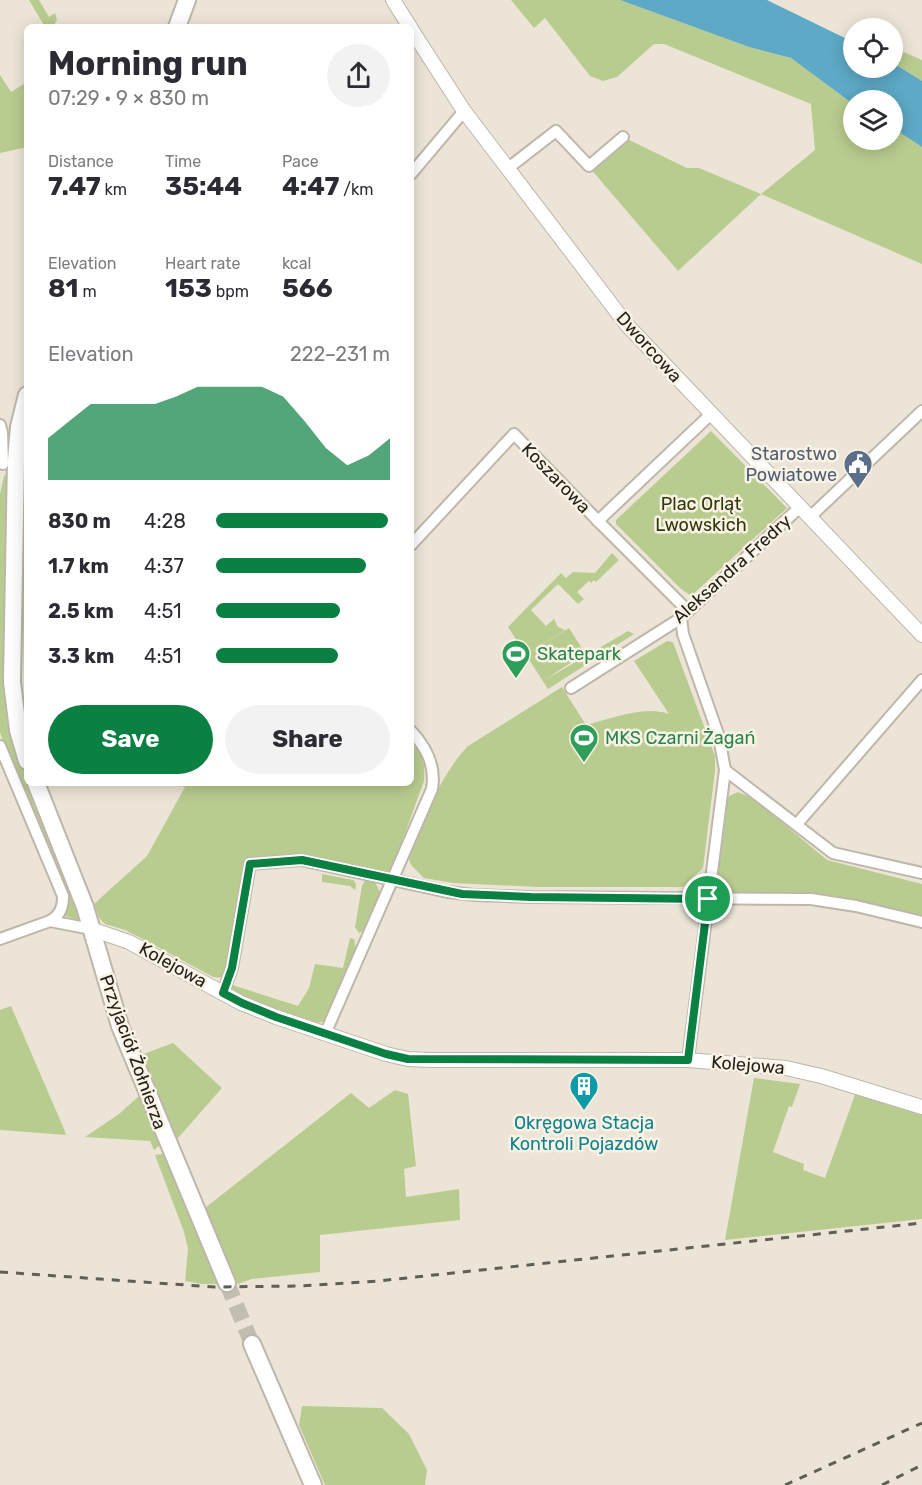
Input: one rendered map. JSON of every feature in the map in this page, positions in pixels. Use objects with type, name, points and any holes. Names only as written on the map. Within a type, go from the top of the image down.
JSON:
[{"type":"main road","points":[[178,24],[187,0]]},
{"type":"main road","points":[[24,406],[6,467],[12,682],[18,730],[24,751]]},
{"type":"main road","name":"Przyjaciół Żołnierza","points":[[37,786],[76,882],[120,1026],[227,1283]]},
{"type":"main road","points":[[252,1344],[313,1485]]},
{"type":"street","name":"Dworcowa","points":[[393,0],[408,24]]},
{"type":"street","name":"Dworcowa","points":[[414,34],[464,111],[627,325],[922,635]]},
{"type":"street","points":[[414,170],[464,111]]},
{"type":"street","points":[[507,169],[556,131],[589,166],[623,137]]},
{"type":"street","name":"Aleksandra Fredry","points":[[571,688],[685,614],[922,411]]},
{"type":"street","points":[[688,1060],[725,770],[719,737],[683,634],[685,614],[598,521],[711,414]]},
{"type":"street","points":[[0,420],[18,427]]},
{"type":"street","points":[[0,425],[6,467]]},
{"type":"street","name":"Koszarowa","points":[[414,542],[514,434],[598,521]]},
{"type":"street","points":[[797,824],[922,680]]},
{"type":"street","points":[[325,1034],[432,789],[433,766],[424,746],[414,734]]},
{"type":"street","points":[[0,746],[63,896],[59,914],[50,921],[0,939]]},
{"type":"street","points":[[725,770],[833,853],[922,873]]},
{"type":"street","points":[[223,993],[232,968],[250,864],[302,860],[474,895],[827,900],[922,922]]},
{"type":"street","points":[[50,921],[91,929]]},
{"type":"street","name":"Kolejowa","points":[[91,929],[129,942],[242,1003],[276,1017],[386,1054],[418,1060],[688,1060],[804,1071],[922,1107]]},
{"type":"green space","points":[[29,0],[39,0],[49,17],[55,13],[57,20],[55,24],[43,24]]},
{"type":"green space","points":[[511,0],[620,0],[749,47],[791,58],[843,97],[843,150],[903,150],[903,135],[922,147],[922,264],[761,194],[815,150],[811,104],[664,44],[654,44],[617,77],[603,81],[590,76],[545,18],[534,28]]},
{"type":"green space","points":[[903,52],[922,60],[922,81],[903,69]]},
{"type":"green space","points":[[0,75],[11,92],[24,84],[24,148],[0,153]]},
{"type":"green space","points":[[623,137],[687,168],[699,168],[761,194],[678,271],[589,167]]},
{"type":"green space","name":"Plac Orląt Lwowskich","points":[[711,431],[787,508],[691,596],[680,588],[616,524],[616,520]]},
{"type":"green space","points":[[8,473],[24,786],[30,786],[81,919],[78,920],[62,915],[59,869],[0,733],[0,494],[4,476]]},
{"type":"green space","points":[[24,514],[24,678],[22,564]]},
{"type":"green space","points":[[612,553],[619,560],[596,582],[589,581],[577,592],[584,599],[578,604],[558,584],[531,610],[546,626],[554,619],[558,627],[565,630],[528,653],[569,628],[585,653],[545,680],[628,631],[634,634],[548,689],[508,627],[561,573],[566,578],[573,572],[595,573]]},
{"type":"green space","name":"MKS Czarni Żagań","points":[[667,641],[673,642],[715,756],[703,868],[683,887],[538,887],[453,883],[424,878],[411,865],[409,859],[440,785],[468,746],[562,687],[586,725],[638,712],[669,714],[634,661]]},
{"type":"green space","points":[[414,747],[423,760],[424,770],[424,781],[393,866],[388,872],[251,860],[228,969],[223,978],[213,977],[125,930],[105,924],[99,918],[94,904],[147,856],[185,787],[182,786],[414,786]]},
{"type":"green space","points":[[738,792],[754,799],[827,860],[922,884],[922,918],[821,895],[728,894],[723,892],[716,879],[725,805],[729,796]]},
{"type":"green space","points":[[322,874],[353,880],[356,884],[355,890],[350,886],[322,882]]},
{"type":"green space","points":[[366,879],[375,882],[381,894],[370,922],[359,933],[355,927],[362,886]]},
{"type":"green space","points":[[350,938],[354,939],[356,950],[324,1021],[317,1023],[254,1002],[234,990],[229,984],[298,1006],[309,988],[315,964],[343,968]]},
{"type":"green space","points":[[11,1006],[66,1135],[0,1130],[0,1010]]},
{"type":"green space","points":[[173,1043],[222,1088],[178,1138],[175,1138],[141,1055]]},
{"type":"green space","points":[[754,1078],[800,1084],[792,1107],[789,1106],[773,1152],[804,1164],[803,1170],[825,1178],[856,1092],[922,1113],[922,1219],[725,1240]]},
{"type":"green space","points":[[395,1090],[408,1094],[416,1166],[404,1169],[406,1197],[459,1189],[460,1220],[320,1235],[320,1272],[252,1279],[238,1284],[205,1208],[351,1093],[369,1108]]},
{"type":"green space","points":[[139,1096],[160,1145],[154,1150],[150,1141],[85,1137],[119,1114]]},
{"type":"green space","points":[[155,1155],[165,1156],[219,1284],[185,1281],[188,1249],[184,1232]]},
{"type":"green space","points":[[302,1406],[382,1408],[409,1434],[427,1470],[425,1485],[325,1485],[299,1425]]},
{"type":"water","points":[[620,0],[767,0],[843,37],[843,78],[903,78],[903,69],[922,81],[922,147],[903,135],[903,90],[843,90],[843,97],[791,58],[749,47]]},
{"type":"tunnel","points":[[227,1283],[252,1344]]},
{"type":"railway","points":[[0,1272],[214,1287],[299,1286],[378,1281],[922,1223]]},
{"type":"railway","points":[[785,1485],[922,1423]]},
{"type":"railway","points":[[882,1485],[922,1465]]},
{"type":"place","name":"Starostwo Powiatowe","points":[[858,490]]},
{"type":"place","name":"Skatepark","points":[[516,680]]},
{"type":"place","name":"MKS Czarni Żagań","points":[[584,764]]},
{"type":"place","name":"Okręgowa Stacja Kontroli Pojazdów","points":[[584,1112]]},
{"type":"route","points":[[302,860],[462,894],[708,899],[688,1060],[408,1059],[386,1054],[276,1017],[223,993],[232,968],[250,864],[302,860]]}]
